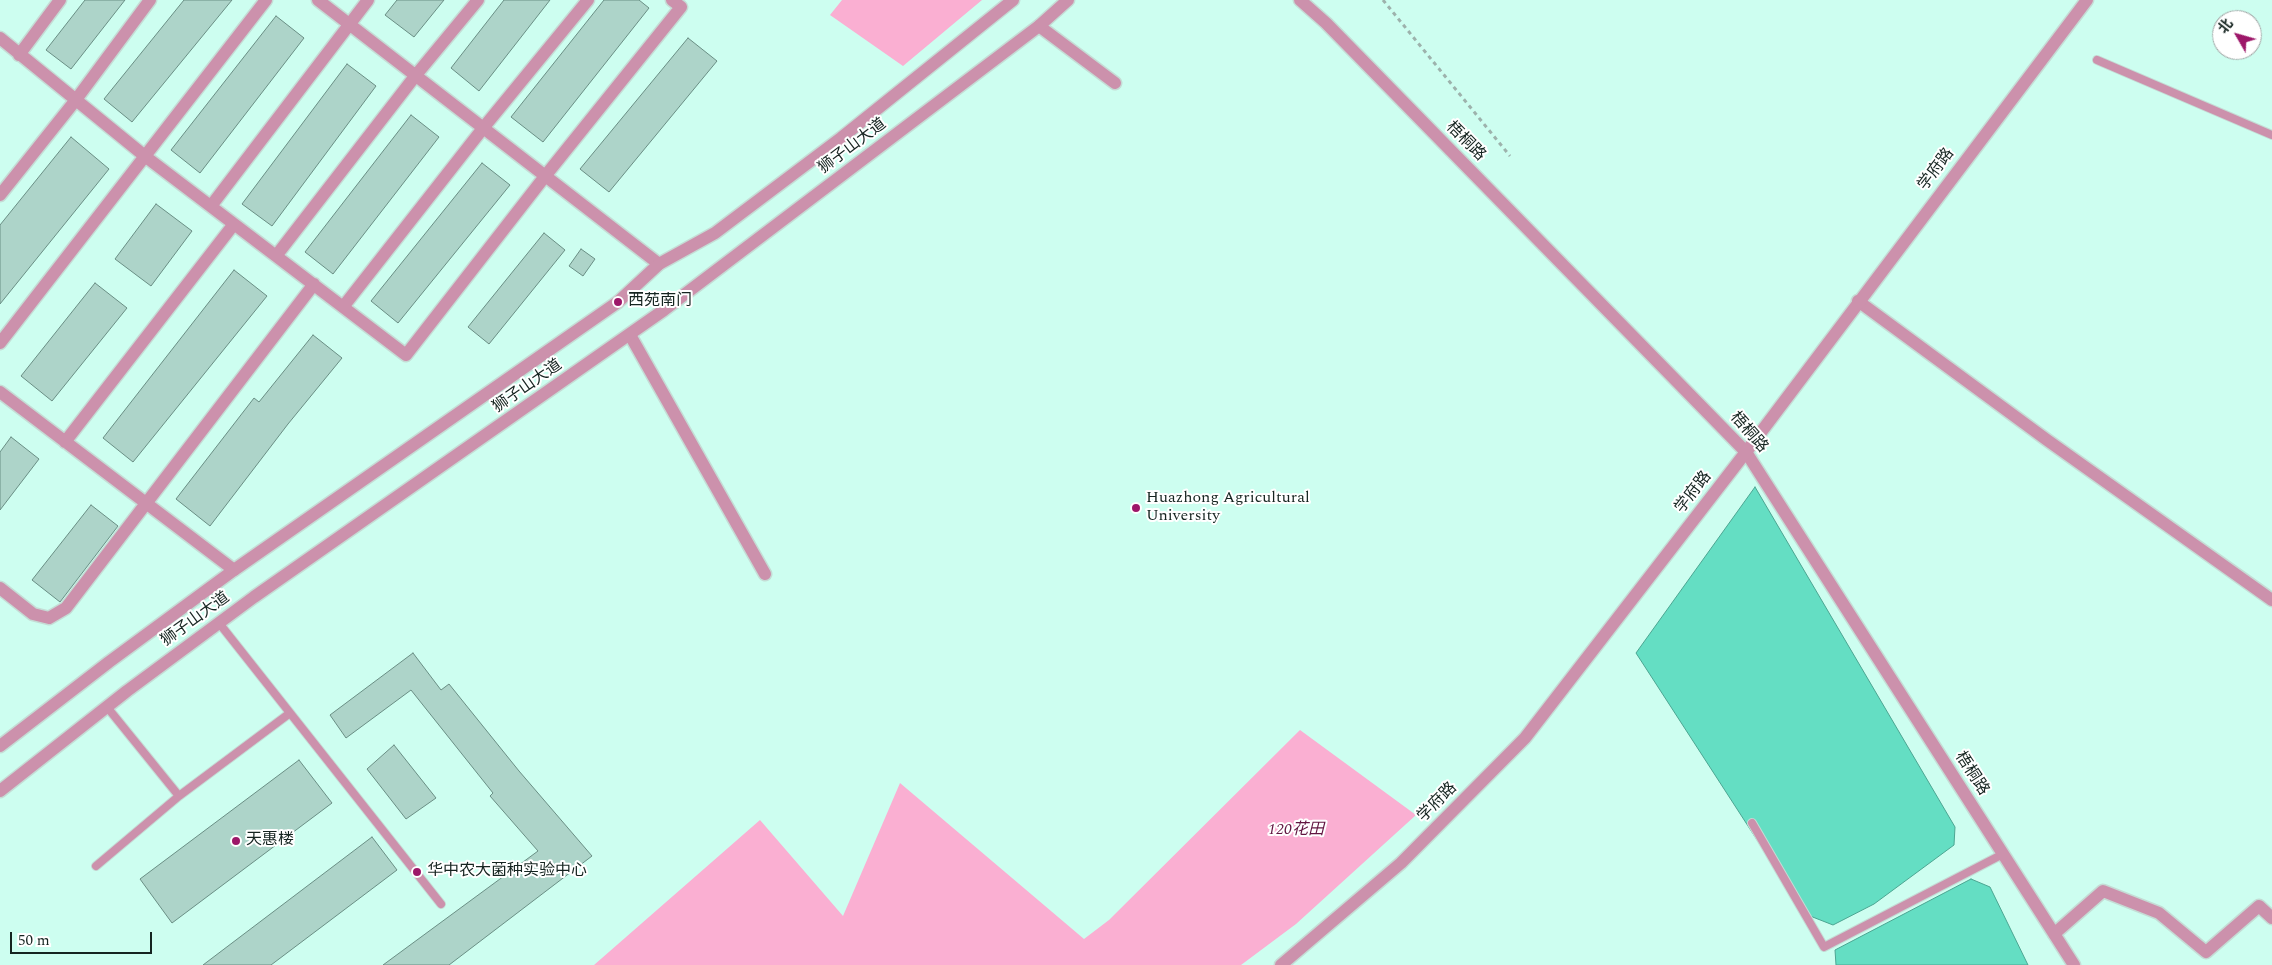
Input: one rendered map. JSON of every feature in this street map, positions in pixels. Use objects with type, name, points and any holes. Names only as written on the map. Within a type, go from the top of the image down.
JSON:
[{"type":"street","points":[[19,55],[60,0]]},
{"type":"street","points":[[0,195],[75,102],[150,0]]},
{"type":"street","points":[[0,343],[266,0]]},
{"type":"street","points":[[318,0],[546,175],[658,264]]},
{"type":"street","points":[[211,206],[368,0]]},
{"type":"street","points":[[276,256],[416,75],[478,0]]},
{"type":"street","points":[[343,307],[484,127],[588,0]]},
{"type":"street","points":[[0,38],[75,102],[406,355],[546,175],[681,7],[672,0]]},
{"type":"street","name":"狮子山大道","points":[[0,746],[109,662],[234,570],[618,302],[658,264],[715,233],[841,138],[1013,0]]},
{"type":"street","name":"狮子山大道","points":[[0,791],[107,707],[219,623],[630,335],[1039,26],[1068,0]]},
{"type":"street","name":"梧桐路","points":[[1300,0],[1326,23],[1746,452],[2074,965]]},
{"type":"street","name":"学府路","points":[[1281,965],[1401,863],[1525,738],[1746,452],[1858,301],[2087,0]]},
{"type":"street","points":[[1039,26],[1115,83]]},
{"type":"street","points":[[65,442],[234,224]]},
{"type":"street","points":[[0,588],[33,614],[49,618],[66,608],[314,284]]},
{"type":"street","points":[[1858,301],[2047,440],[2272,600]]},
{"type":"street","points":[[630,335],[765,574]]},
{"type":"street","points":[[0,392],[234,570]]},
{"type":"street","points":[[2054,934],[2102,891],[2159,913],[2206,952],[2259,906],[2272,918]]},
{"type":"lane","points":[[2097,60],[2272,135]]},
{"type":"lane","points":[[219,623],[441,904]]},
{"type":"lane","points":[[107,707],[179,796]]},
{"type":"lane","points":[[96,866],[179,796],[290,713]]},
{"type":"lane","points":[[1752,823],[1824,947],[2003,854]]},
{"type":"path","points":[[1382,0],[1510,156]]},
{"type":"shaded area","name":"Huazhong Agricultural University","points":[[0,0],[2272,0],[2272,965],[0,965]]},
{"type":"shaded area","points":[[1755,487],[1955,827],[1954,845],[1874,904],[1833,925],[1805,914],[1636,653]]},
{"type":"shaded area","points":[[1971,879],[1990,887],[2028,965],[1836,965],[1835,950]]},
{"type":"green space","points":[[842,0],[982,0],[903,66],[830,15]]},
{"type":"green space","name":"120花田","points":[[1300,730],[1416,815],[1296,924],[1241,965],[594,965],[760,820],[843,916],[900,783],[1084,939],[1109,920]]},
{"type":"building","points":[[85,0],[125,0],[71,69],[46,50]]},
{"type":"building","points":[[184,0],[232,0],[132,122],[104,99]]},
{"type":"building","points":[[397,0],[444,0],[414,37],[385,15]]},
{"type":"building","points":[[504,0],[550,0],[479,91],[451,68]]},
{"type":"building","points":[[604,0],[639,0],[649,8],[543,142],[511,117]]},
{"type":"building","points":[[276,16],[304,38],[200,173],[171,150]]},
{"type":"building","points":[[688,38],[717,61],[609,192],[580,169]]},
{"type":"building","points":[[347,64],[376,86],[272,226],[242,204]]},
{"type":"building","points":[[411,115],[439,137],[333,274],[305,252]]},
{"type":"building","points":[[71,137],[109,169],[0,304],[0,225]]},
{"type":"building","points":[[482,163],[510,185],[398,323],[371,301]]},
{"type":"building","points":[[156,204],[192,231],[151,286],[115,259]]},
{"type":"building","points":[[544,233],[565,250],[489,344],[468,327]]},
{"type":"building","points":[[581,249],[595,259],[583,276],[569,266]]},
{"type":"building","points":[[234,270],[267,296],[133,462],[103,438]]},
{"type":"building","points":[[95,283],[127,308],[52,401],[21,376]]},
{"type":"building","points":[[313,335],[342,358],[288,424],[210,526],[176,499],[254,398],[259,402]]},
{"type":"building","points":[[11,437],[39,459],[0,510],[0,452]]},
{"type":"building","points":[[91,505],[118,526],[60,602],[32,580]]},
{"type":"building","points":[[413,653],[441,690],[449,684],[519,771],[592,856],[449,965],[383,965],[538,851],[490,796],[493,793],[411,690],[346,738],[330,715]]},
{"type":"building","points":[[394,745],[436,798],[406,819],[367,769]]},
{"type":"building","name":"天惠楼","points":[[299,760],[332,803],[172,923],[140,879]]},
{"type":"building","points":[[372,837],[397,870],[271,965],[203,965]]},
{"type":"place","name":"西苑南门","points":[[618,302]]},
{"type":"place","name":"Huazhong Agricultural University","points":[[1136,508]]},
{"type":"place","name":"天惠楼","points":[[236,841]]},
{"type":"place","name":"华中农大菌种实验中心","points":[[417,872]]}]
